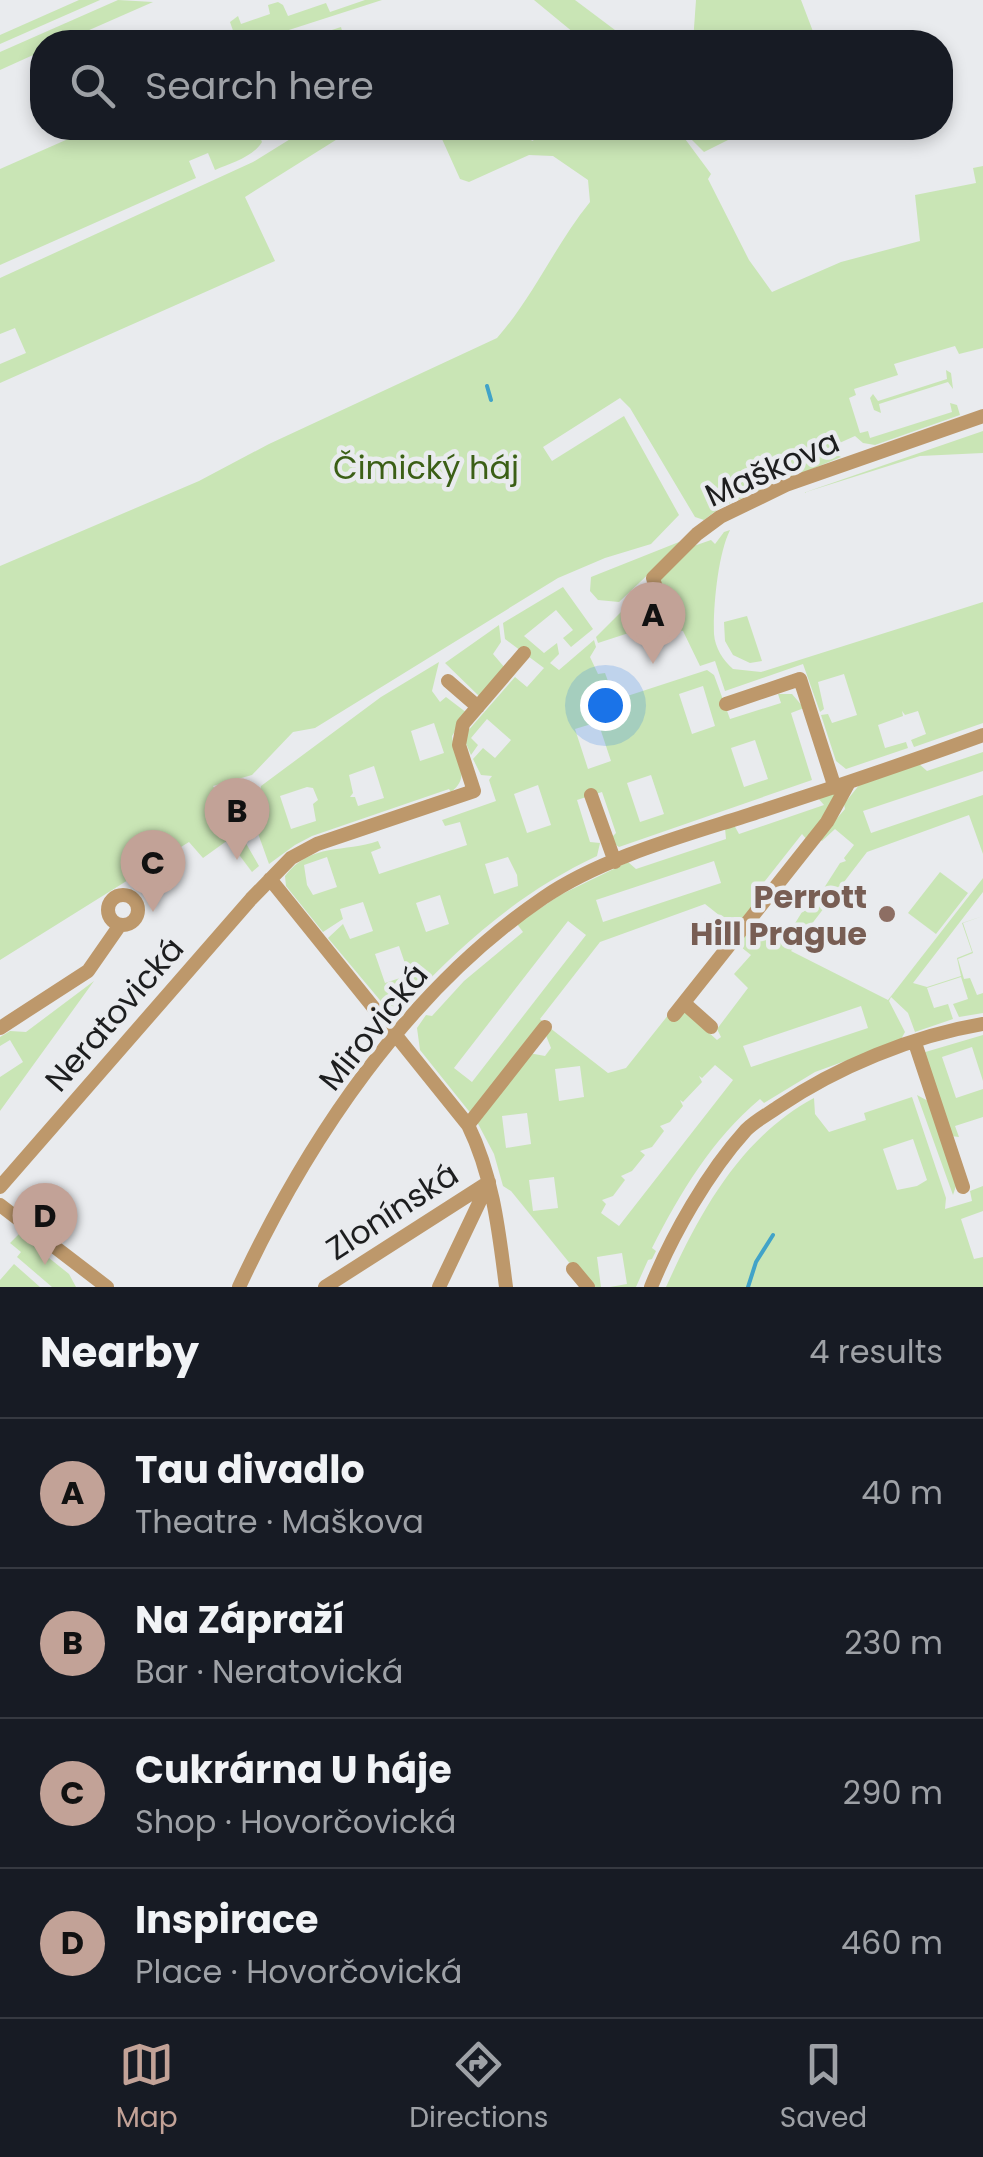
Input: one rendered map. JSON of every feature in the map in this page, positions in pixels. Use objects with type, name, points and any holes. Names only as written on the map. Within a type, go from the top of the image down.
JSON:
[{"type":"street","name":"Maškova","points":[[670,632],[652,578],[697,534],[720,518],[786,486],[983,416]]},
{"type":"street","points":[[448,681],[478,707],[524,654]]},
{"type":"street","points":[[712,1027],[679,1009],[827,822],[841,786],[800,680],[726,704]]},
{"type":"street","name":"Neratovická","points":[[0,1187],[291,858],[317,844],[474,791],[459,744],[462,724],[478,707]]},
{"type":"street","name":"Mirovická","points":[[239,1287],[260,1241],[312,1150],[396,1036],[457,970],[544,897],[614,862],[983,735]]},
{"type":"street","points":[[591,795],[614,862]]},
{"type":"street","points":[[270,879],[468,1125],[482,1152],[506,1287]]},
{"type":"street","points":[[0,1028],[88,971],[120,924]]},
{"type":"street","points":[[651,1287],[663,1256],[701,1192],[748,1128],[812,1084],[915,1043],[983,1024]]},
{"type":"street","points":[[468,1125],[545,1026]]},
{"type":"street","points":[[915,1043],[963,1187]]},
{"type":"street","points":[[439,1287],[489,1182]]},
{"type":"street","name":"Zlonínská","points":[[325,1287],[489,1182]]},
{"type":"street","points":[[0,1205],[107,1287]]},
{"type":"street","points":[[573,1269],[588,1287]]},
{"type":"green space","points":[[79,0],[100,0],[0,44],[0,35]]},
{"type":"green space","points":[[118,0],[153,2],[89,30],[50,30]]},
{"type":"green space","points":[[365,0],[382,0],[289,30],[233,30],[230,22],[238,16],[241,24],[270,14],[268,5],[278,2],[288,16],[326,3],[330,12]]},
{"type":"green space","points":[[534,0],[575,0],[615,30],[570,30]]},
{"type":"green space","points":[[696,0],[801,0],[812,30],[694,30]]},
{"type":"green space","points":[[30,39],[30,56],[0,70],[0,52]]},
{"type":"green space","points":[[66,140],[262,142],[247,156],[215,170],[208,153],[189,161],[196,178],[0,265],[0,169]]},
{"type":"green space","points":[[289,140],[336,140],[245,197],[275,261],[0,383],[0,364],[26,353],[15,328],[0,334],[0,278],[253,162]]},
{"type":"green space","name":"Čimický háj","points":[[442,140],[686,140],[711,174],[708,179],[749,260],[772,292],[841,262],[920,241],[915,195],[976,183],[973,168],[983,166],[983,348],[959,354],[955,346],[894,364],[898,375],[854,389],[856,395],[849,398],[860,433],[868,431],[870,438],[952,412],[950,403],[957,405],[960,415],[875,445],[863,443],[855,436],[826,449],[841,457],[721,507],[704,520],[695,517],[630,408],[620,398],[543,447],[552,461],[624,416],[679,515],[651,544],[558,578],[315,728],[293,732],[252,775],[213,786],[259,866],[252,872],[228,840],[203,858],[189,842],[0,960],[0,566],[199,481],[269,444],[497,338],[590,202],[588,180],[553,156],[529,155],[469,182],[460,179]]},
{"type":"green space","points":[[692,140],[728,140],[704,152]]},
{"type":"green space","points":[[946,370],[951,373],[953,389],[948,382],[879,404],[881,413],[874,410],[870,398],[873,394],[878,401],[947,379]]},
{"type":"green space","points":[[983,431],[983,453],[920,456],[803,493]]},
{"type":"green space","points":[[730,530],[717,581],[714,634],[720,653],[733,669],[761,672],[983,602],[983,723],[914,747],[911,740],[926,734],[918,711],[905,715],[902,711],[903,716],[878,725],[885,748],[906,742],[908,748],[846,769],[836,761],[821,715],[828,714],[832,723],[857,715],[844,674],[818,682],[824,709],[820,712],[803,664],[725,691],[715,661],[700,666],[683,631],[678,630],[658,578],[688,548],[711,540],[715,544]]},
{"type":"green space","points":[[679,542],[619,602],[598,600],[590,591],[591,577]]},
{"type":"green space","points":[[648,585],[648,605],[638,609],[644,628],[598,643],[596,637]]},
{"type":"green space","points":[[563,587],[593,629],[571,647],[563,638],[573,630],[556,610],[524,636],[544,653],[557,643],[559,654],[550,663],[559,670],[594,640],[596,647],[590,657],[598,674],[605,673],[615,700],[707,670],[714,675],[730,719],[781,703],[778,694],[792,694],[804,708],[791,713],[812,780],[619,847],[609,840],[616,833],[602,792],[577,800],[590,842],[600,843],[597,856],[543,885],[494,920],[406,1004],[384,1005],[328,938],[343,924],[350,939],[373,931],[363,902],[340,909],[343,919],[323,932],[286,886],[285,876],[295,865],[317,853],[378,841],[381,848],[371,852],[379,874],[467,845],[460,822],[445,826],[442,820],[496,801],[489,780],[492,776],[481,775],[473,759],[483,748],[495,758],[511,740],[487,719],[471,738],[478,745],[471,755],[466,733],[515,677],[527,687],[544,668],[505,639],[503,623]],"holes":[[[703,686],[715,726],[692,734],[679,694]],[[598,722],[611,761],[588,769],[575,729]],[[755,740],[768,779],[744,787],[731,748]],[[651,775],[664,814],[640,822],[627,783]],[[538,785],[551,825],[527,833],[514,794]],[[327,857],[337,887],[313,895],[304,865]],[[508,857],[518,886],[494,894],[485,864]],[[440,895],[449,924],[426,932],[416,903]],[[399,946],[409,975],[385,983],[375,954]]]},
{"type":"green space","points":[[747,616],[762,661],[750,663],[733,655],[725,641],[724,622]]},
{"type":"green space","points":[[499,625],[501,642],[493,654],[505,668],[480,697],[445,663]]},
{"type":"green space","points":[[439,662],[432,691],[440,702],[446,697],[467,713],[452,736],[462,773],[457,786],[451,792],[449,789],[312,836],[269,864],[251,814],[257,811],[261,786],[381,697]],"holes":[[[434,723],[444,753],[420,761],[411,731]],[[374,766],[384,798],[358,806],[355,797],[350,797],[353,793],[349,775]],[[313,788],[318,800],[313,804],[316,821],[291,829],[280,796]]]},
{"type":"green space","points":[[983,752],[983,771],[863,811],[871,833],[983,795],[983,854],[969,815],[867,852],[791,951],[888,1000],[983,878],[983,892],[913,983],[927,987],[961,976],[957,958],[972,952],[962,923],[983,916],[963,923],[973,953],[958,959],[964,979],[970,978],[977,995],[983,993],[983,1013],[959,1017],[953,1004],[968,999],[961,977],[927,988],[934,1008],[948,1004],[953,1019],[915,1032],[908,1013],[891,997],[889,1001],[905,1032],[900,1041],[815,1072],[764,1103],[760,1099],[727,1131],[686,1187],[652,1248],[656,1251],[636,1287],[610,1287],[627,1284],[622,1253],[597,1257],[601,1287],[589,1287],[503,1186],[494,1154],[476,1120],[529,1053],[545,1056],[551,1048],[545,1033],[550,1028],[608,1073],[626,1068],[669,1014],[686,1012],[717,1040],[721,1037],[717,1029],[748,988],[734,974],[751,955],[736,943],[758,917],[763,921],[757,929],[776,944],[783,936],[786,938],[854,845],[835,829],[822,841],[819,839],[860,784],[918,763],[927,771]],"holes":[[[861,1006],[868,1028],[751,1067],[743,1046]],[[715,1065],[733,1080],[619,1226],[601,1213],[606,1204],[602,1200],[613,1196],[625,1180],[621,1176],[632,1171],[645,1155],[640,1151],[652,1147],[664,1131],[660,1126],[670,1122],[683,1106],[680,1100],[683,1102],[702,1082],[699,1076],[702,1078]],[[580,1066],[584,1097],[559,1101],[555,1069]],[[527,1113],[531,1144],[506,1148],[502,1116]],[[554,1177],[558,1208],[533,1211],[529,1180]]]},
{"type":"green space","points":[[840,791],[808,841],[802,834],[754,895],[759,903],[738,930],[705,904],[600,942],[540,1019],[544,1023],[472,1115],[420,1050],[417,1028],[426,1015],[432,1016],[464,981],[523,932],[517,924],[560,895],[628,862],[636,869],[726,839],[725,828],[734,825],[739,834],[824,805],[817,797]],"holes":[[[714,861],[721,883],[603,922],[596,900]],[[568,921],[586,935],[472,1082],[454,1068]]]},
{"type":"green space","points":[[940,872],[968,893],[936,934],[908,913]]},
{"type":"green space","points":[[94,981],[0,1111],[0,1077],[23,1062],[10,1040],[0,1046],[0,1037],[10,1031],[26,1032]]},
{"type":"green space","points":[[983,1035],[983,1081],[972,1047],[942,1057],[956,1098],[983,1089],[983,1117],[955,1126],[959,1137],[951,1136],[922,1053]]},
{"type":"green space","points":[[917,1095],[928,1101],[956,1186],[953,1195]]},
{"type":"green space","points":[[912,1097],[946,1198],[945,1209],[972,1201],[970,1191],[983,1186],[983,1211],[961,1219],[974,1259],[983,1257],[983,1287],[666,1287],[708,1205],[764,1134],[814,1098],[815,1114],[829,1132],[866,1120],[864,1113]],"holes":[[[913,1139],[927,1180],[897,1190],[883,1149]]]},
{"type":"green space","points":[[19,1234],[69,1274],[76,1287],[52,1287],[17,1257],[21,1252],[10,1243]]},
{"type":"green space","points":[[14,1264],[40,1287],[0,1287],[0,1280]]},
{"type":"waterway","points":[[487,386],[491,400]]},
{"type":"waterway","points":[[748,1287],[756,1262],[773,1235]]},
{"type":"place","name":"Tau divadlo","points":[[653,664]]},
{"type":"place","name":"Na Zápraží","points":[[237,860]]},
{"type":"place","name":"Cukrárna U háje","points":[[153,912]]},
{"type":"place","name":"Perrott Hill Prague","points":[[887,914]]},
{"type":"place","name":"Inspirace","points":[[45,1265]]}]
